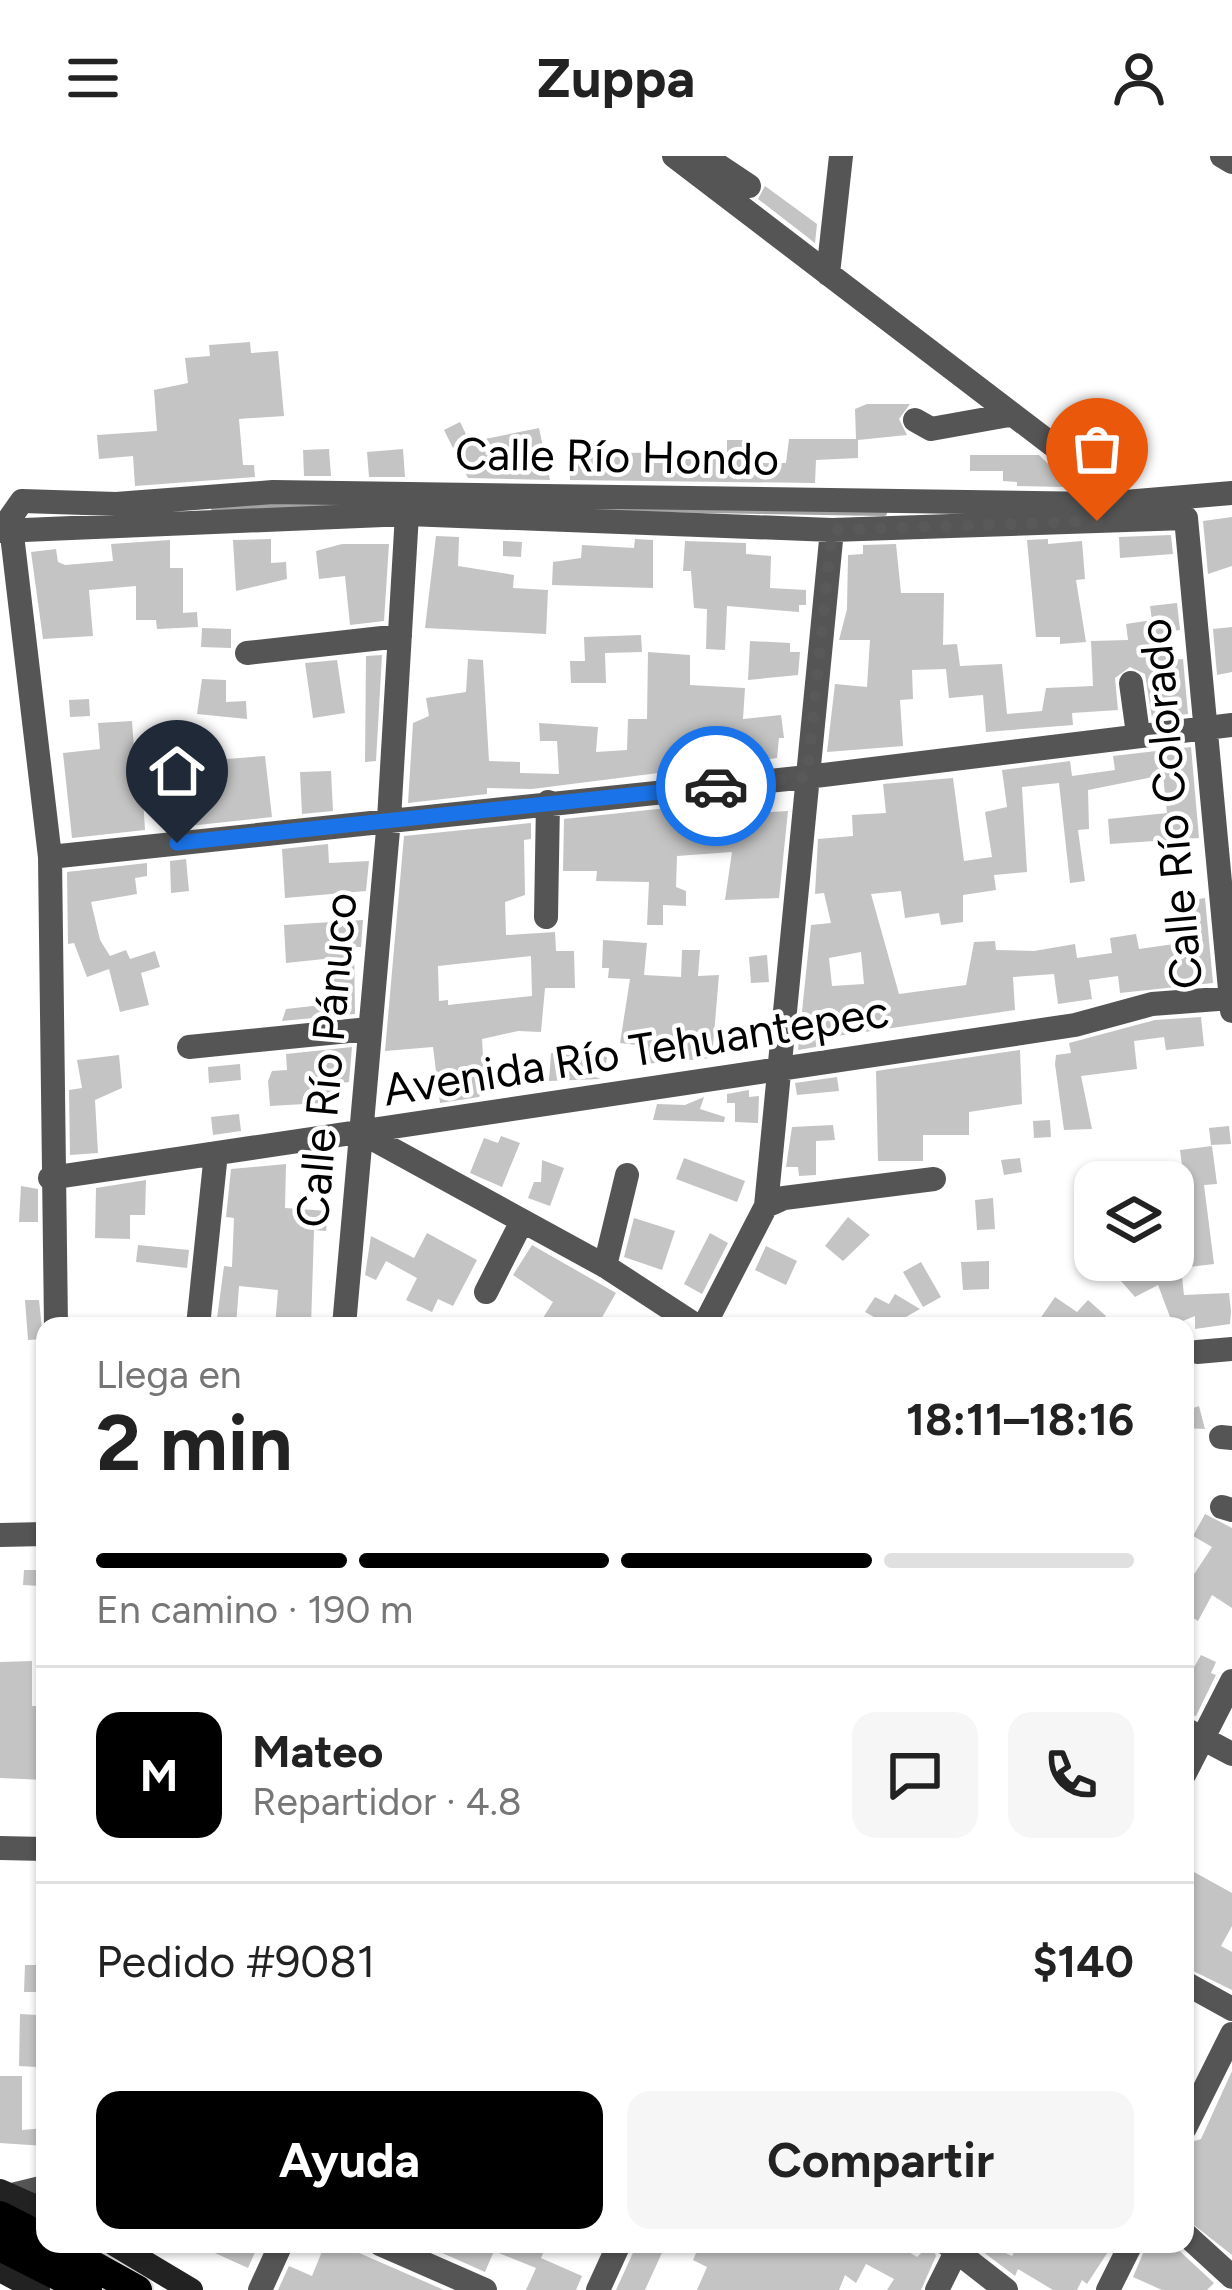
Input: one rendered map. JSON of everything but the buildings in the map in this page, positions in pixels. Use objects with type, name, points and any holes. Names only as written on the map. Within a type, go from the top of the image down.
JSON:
[{"type":"main road","points":[[4,2201],[36,2231]]},
{"type":"main road","points":[[0,2246],[87,2290]]},
{"type":"main road","points":[[70,2253],[137,2290]]},
{"type":"street","points":[[674,156],[1091,477],[1101,505]]},
{"type":"street","points":[[829,274],[841,156]]},
{"type":"street","points":[[1222,156],[1232,162]]},
{"type":"street","points":[[711,161],[715,192]]},
{"type":"street","points":[[711,161],[749,186]]},
{"type":"street","points":[[915,420],[931,430],[1009,415]]},
{"type":"street","name":"Calle Río Hondo","points":[[9,521],[22,501],[116,504],[273,492],[1101,505],[1232,493]]},
{"type":"street","name":"Calle Río Hondo","points":[[9,521],[407,514],[832,530],[1186,518]]},
{"type":"street","name":"Calle Río Pánuco","points":[[345,1317],[389,819],[407,514]]},
{"type":"street","name":"Calle Río Colorado","points":[[1186,518],[1231,1003]]},
{"type":"street","points":[[9,521],[50,857],[50,1178],[56,1317]]},
{"type":"street","points":[[705,1317],[766,1206],[832,530]]},
{"type":"street","points":[[247,653],[400,636]]},
{"type":"street","points":[[1131,683],[1138,734]]},
{"type":"street","points":[[50,857],[807,777],[1232,725]]},
{"type":"street","points":[[546,917],[548,802]]},
{"type":"street","name":"Avenida Río Tehuantepec","points":[[50,1178],[1076,1025],[1152,1004],[1231,1003]]},
{"type":"street","points":[[189,1047],[369,1029]]},
{"type":"street","points":[[364,1134],[605,1266],[686,1317]]},
{"type":"street","points":[[199,1317],[217,1153]]},
{"type":"street","points":[[605,1266],[627,1175]]},
{"type":"street","points":[[766,1206],[784,1198],[934,1179]]},
{"type":"street","points":[[486,1292],[521,1223]]},
{"type":"street","points":[[1197,1352],[1232,1348]]},
{"type":"street","points":[[0,1535],[36,1534]]},
{"type":"street","points":[[1194,1733],[1232,1681]]},
{"type":"street","points":[[1194,1735],[1232,1754]]},
{"type":"street","points":[[0,1848],[36,1849]]},
{"type":"street","points":[[1194,1988],[1232,2008]]},
{"type":"street","points":[[1194,2110],[1232,2034]]},
{"type":"street","points":[[4,2201],[36,2190]]},
{"type":"street","points":[[4,2201],[36,2209]]},
{"type":"street","points":[[1194,2242],[1232,2277]]},
{"type":"street","points":[[129,2253],[191,2290]]},
{"type":"street","points":[[260,2290],[277,2253]]},
{"type":"street","points":[[400,2253],[484,2290]]},
{"type":"street","points":[[598,2290],[616,2253]]},
{"type":"street","points":[[937,2290],[951,2253]]},
{"type":"street","points":[[962,2253],[1006,2290]]},
{"type":"street","points":[[1108,2290],[1126,2253]]},
{"type":"street","points":[[0,2270],[38,2290]]},
{"type":"waterway","points":[[214,508],[332,505]]},
{"type":"waterway","points":[[579,508],[884,513]]},
{"type":"way so far","points":[[716,786],[807,777],[832,530],[1097,521]]},
{"type":"route","points":[[177,843],[716,786]]}]
